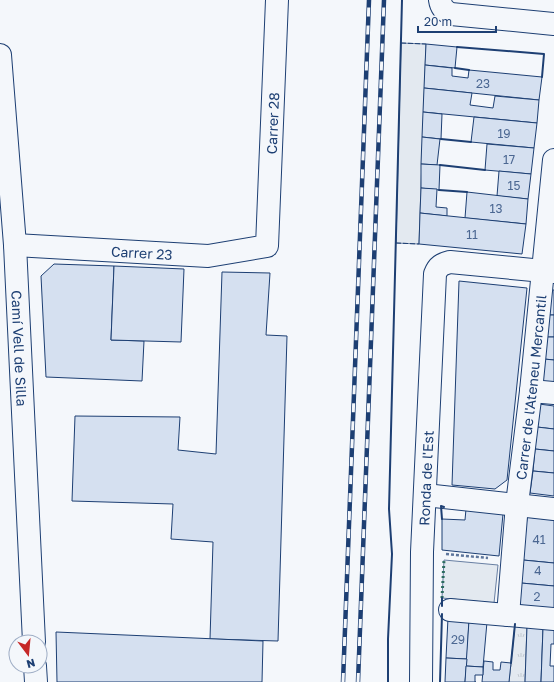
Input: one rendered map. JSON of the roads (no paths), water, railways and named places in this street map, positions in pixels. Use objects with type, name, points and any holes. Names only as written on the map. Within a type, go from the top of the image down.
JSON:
[{"type":"street","name":"Carrer 28","points":[[267,246],[277,0]]},
{"type":"street","points":[[441,4],[445,12],[451,14],[554,24]]},
{"type":"street","name":"Camí Vell de Silla","points":[[0,54],[15,245],[8,285],[33,634]]},
{"type":"street","name":"Carrer de l'Ateneu Mercantil","points":[[508,615],[517,504],[548,271],[554,160]]},
{"type":"street","name":"Carrer 23","points":[[15,245],[208,256],[267,246]]},
{"type":"street","name":"Ronda de l'Est","points":[[421,682],[422,552],[435,274],[437,269],[442,264],[450,262],[548,271]]},
{"type":"street","points":[[531,391],[554,393]]},
{"type":"street","points":[[425,495],[554,509]]},
{"type":"street","points":[[450,610],[554,619]]},
{"type":"railway","points":[[343,682],[369,0]]},
{"type":"railway","points":[[358,682],[384,0]]}]
